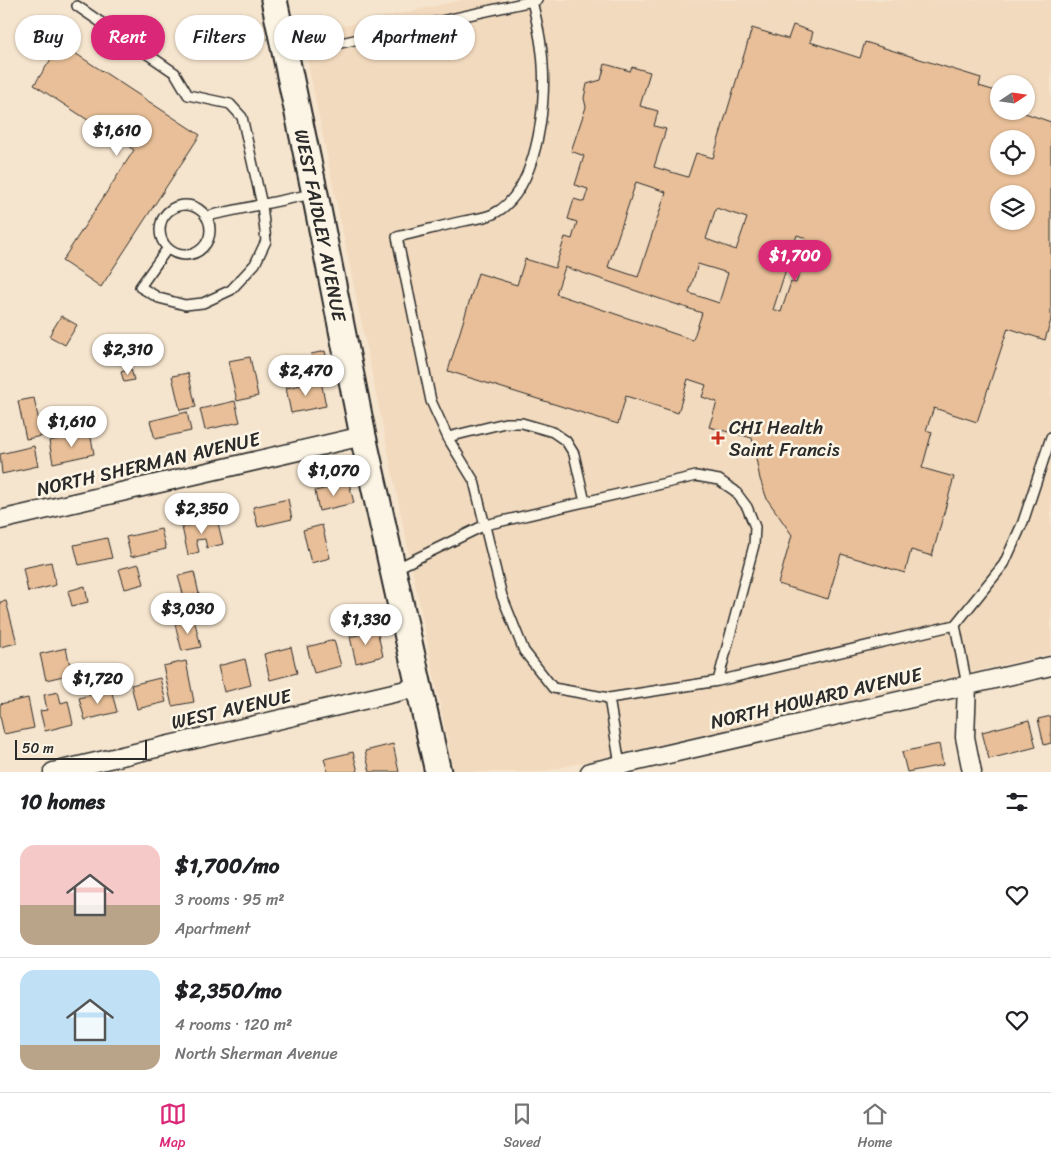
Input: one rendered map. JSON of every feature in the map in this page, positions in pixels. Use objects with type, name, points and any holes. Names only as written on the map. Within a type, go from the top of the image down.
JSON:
[{"type":"street","name":"WEST FAIDLEY AVENUE","points":[[274,0],[277,15]]},
{"type":"street","name":"WEST FAIDLEY AVENUE","points":[[286,60],[363,436],[438,772]]},
{"type":"street","name":"NORTH SHERMAN AVENUE","points":[[0,520],[363,436]]},
{"type":"street","name":"NORTH HOWARD AVENUE","points":[[590,772],[1051,666]]},
{"type":"street","points":[[967,685],[965,737],[972,772]]},
{"type":"street","name":"WEST AVENUE","points":[[54,772],[419,687]]},
{"type":"lane","points":[[344,41],[508,3],[535,1],[541,44],[544,94],[542,115],[535,147],[526,174],[517,192],[508,204],[493,214],[397,237],[431,401],[448,437],[474,480],[502,596],[524,651],[554,688],[609,698],[718,681],[955,625],[1004,564],[1023,522],[1051,437]]},
{"type":"lane","points":[[77,6],[175,73],[188,95],[230,104],[242,117],[262,204],[266,241],[255,264],[231,290],[203,303],[185,305],[159,298],[140,287],[167,250]]},
{"type":"lane","points":[[207,216],[315,194]]},
{"type":"lane","points":[[193,205],[207,216],[212,230],[207,245],[202,250],[196,255],[181,256],[167,250],[159,234],[163,217],[176,206],[193,205]]},
{"type":"lane","points":[[448,437],[505,423],[522,423],[553,432],[566,441],[574,454],[586,502]]},
{"type":"lane","points":[[393,570],[485,525],[696,476],[719,480],[735,491],[747,507],[755,527],[754,545],[718,681]]},
{"type":"lane","points":[[955,625],[967,685]]},
{"type":"lane","points":[[609,698],[620,765]]},
{"type":"shaded area","name":"CHI Health Saint Francis","points":[[462,0],[1051,0],[1051,654],[541,772],[454,772],[307,60],[344,60],[344,26],[354,24],[354,60],[475,60],[475,15],[393,15]]},
{"type":"building","points":[[793,25],[813,32],[810,42],[860,58],[865,42],[981,78],[979,86],[990,89],[990,120],[1035,120],[1035,116],[1051,122],[1051,320],[1045,340],[1008,328],[977,422],[934,408],[926,430],[932,432],[922,468],[954,477],[932,556],[911,550],[905,573],[841,554],[828,599],[778,584],[792,535],[767,499],[760,479],[752,438],[709,427],[717,402],[702,397],[706,385],[688,379],[678,413],[626,396],[618,424],[448,371],[478,273],[517,285],[525,259],[555,268],[565,237],[572,239],[577,222],[568,219],[574,199],[584,202],[588,189],[575,185],[584,156],[571,151],[586,107],[584,98],[587,84],[601,80],[605,64],[630,71],[632,67],[650,72],[640,106],[658,111],[654,126],[666,129],[654,167],[688,177],[696,153],[713,158],[752,28],[788,39]],"holes":[[[636,182],[666,192],[638,277],[608,267]],[[716,208],[747,218],[736,250],[706,239]],[[797,235],[806,238],[802,251],[805,256],[796,283],[791,282],[781,312],[773,310]],[[698,264],[728,273],[719,303],[689,293]],[[565,267],[702,313],[693,340],[556,294]]]},
{"type":"building","points":[[81,57],[200,135],[101,287],[62,261],[134,150],[34,85],[50,60],[81,60]]},
{"type":"building","points":[[61,316],[77,325],[65,345],[49,336]]},
{"type":"building","points":[[325,351],[330,372],[316,376],[311,354]]},
{"type":"building","points":[[250,357],[258,396],[237,401],[228,361]]},
{"type":"building","points":[[131,369],[134,380],[124,382],[121,372]]},
{"type":"building","points":[[188,373],[196,407],[180,410],[172,376]]},
{"type":"building","points":[[321,381],[326,406],[291,413],[286,388]]},
{"type":"building","points":[[34,398],[42,436],[26,439],[18,401]]},
{"type":"building","points":[[235,401],[240,422],[205,430],[200,409]]},
{"type":"building","points":[[187,412],[191,431],[155,439],[150,421]]},
{"type":"building","points":[[90,432],[94,454],[53,463],[49,441]]},
{"type":"building","points":[[34,446],[38,466],[2,474],[0,454]]},
{"type":"building","points":[[349,483],[354,503],[319,511],[315,491]]},
{"type":"building","points":[[288,499],[292,519],[258,527],[253,507]]},
{"type":"building","points":[[217,519],[223,544],[207,548],[205,539],[196,540],[199,552],[188,555],[182,527]]},
{"type":"building","points":[[322,525],[330,558],[311,563],[303,530]]},
{"type":"building","points":[[161,529],[166,549],[131,557],[126,537]]},
{"type":"building","points":[[107,538],[112,558],[79,565],[74,545]]},
{"type":"building","points":[[51,562],[56,585],[28,592],[23,568]]},
{"type":"building","points":[[139,564],[144,584],[125,589],[119,569]]},
{"type":"building","points":[[194,572],[199,594],[184,597],[178,576]]},
{"type":"building","points":[[85,586],[88,602],[72,606],[68,591]]},
{"type":"building","points":[[6,601],[17,643],[0,647],[0,602]]},
{"type":"building","points":[[194,619],[201,647],[182,651],[175,624]]},
{"type":"building","points":[[377,630],[383,656],[356,663],[350,637]]},
{"type":"building","points":[[334,640],[341,666],[314,673],[307,647]]},
{"type":"building","points":[[291,647],[297,673],[270,680],[264,654]]},
{"type":"building","points":[[66,648],[72,674],[46,680],[40,654]]},
{"type":"building","points":[[245,659],[251,685],[224,692],[218,666]]},
{"type":"building","points":[[186,661],[194,702],[172,706],[163,666]]},
{"type":"building","points":[[160,678],[166,702],[137,709],[131,685]]},
{"type":"building","points":[[111,689],[117,712],[85,720],[79,698]]},
{"type":"building","points":[[58,692],[61,703],[68,701],[73,724],[45,731],[40,711],[47,710],[44,695]]},
{"type":"building","points":[[28,698],[34,728],[4,734],[0,716],[0,704]]},
{"type":"building","points":[[1051,716],[1051,743],[1044,745],[1038,719]]},
{"type":"building","points":[[1029,720],[1036,747],[989,759],[982,732]]},
{"type":"building","points":[[393,744],[399,772],[370,772],[365,751]]},
{"type":"building","points":[[939,744],[943,765],[907,772],[902,752]]},
{"type":"building","points":[[353,752],[358,772],[328,772],[324,759]]},
{"type":"place","name":"CHI Health Saint Francis","points":[[718,438]]}]
